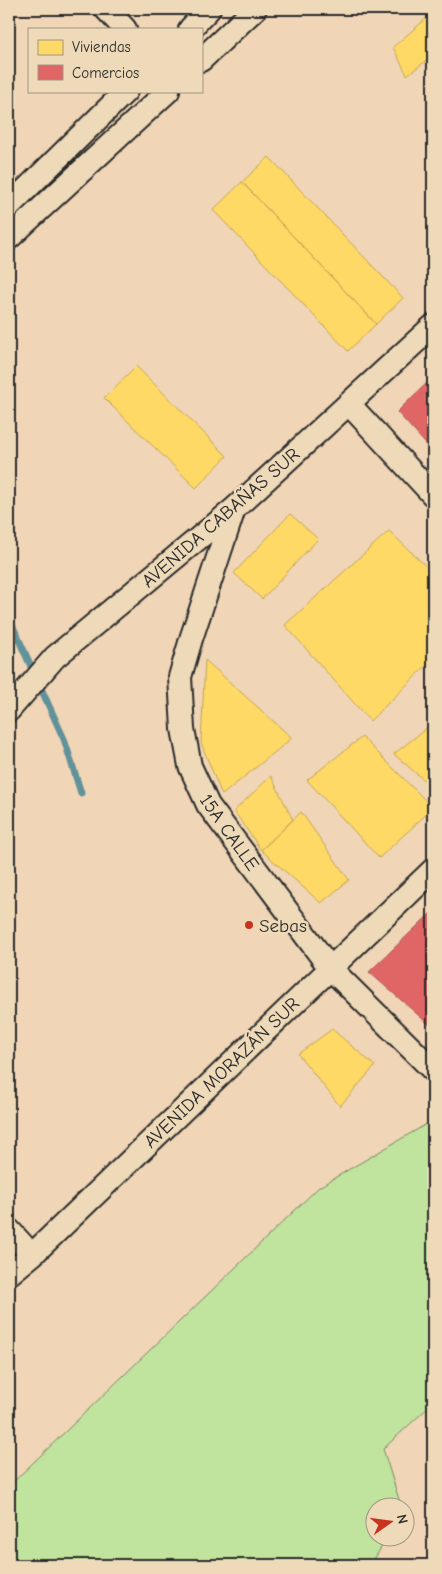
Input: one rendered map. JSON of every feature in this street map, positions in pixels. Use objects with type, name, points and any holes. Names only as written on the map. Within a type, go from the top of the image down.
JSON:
[{"type":"street","points":[[106,9],[124,28]]},
{"type":"street","points":[[191,28],[209,9]]},
{"type":"street","points":[[202,59],[255,9]]},
{"type":"street","points":[[9,206],[125,92]]},
{"type":"street","points":[[9,238],[167,92]]},
{"type":"street","name":"AVENIDA CABAÑAS SUR","points":[[10,709],[55,657],[234,508],[433,326]]},
{"type":"street","points":[[349,404],[433,495]]},
{"type":"street","name":"15A CALLE","points":[[234,508],[180,677],[182,729],[190,766],[208,805],[330,968],[433,1070]]},
{"type":"street","name":"AVENIDA MORAZÁN SUR","points":[[9,1274],[433,870]]},
{"type":"street","points":[[9,1230],[32,1254]]},
{"type":"green space","points":[[430,1122],[433,1126],[433,1403],[383,1449],[398,1496],[364,1496],[364,1546],[382,1546],[371,1565],[9,1565],[9,1486],[319,1187]]},
{"type":"building: Viviendas","points":[[428,17],[433,25],[433,56],[407,75],[393,47]]},
{"type":"building: Viviendas","points":[[269,157],[403,298],[376,324],[242,182]]},
{"type":"building: Viviendas","points":[[242,182],[376,324],[348,351],[213,210]]},
{"type":"building: Viviendas","points":[[136,366],[227,456],[196,488],[104,398]]},
{"type":"building: Viviendas","points":[[290,514],[318,539],[262,599],[234,573]]},
{"type":"building: Viviendas","points":[[389,531],[433,573],[433,659],[370,721],[285,625]]},
{"type":"building: Viviendas","points":[[205,660],[292,738],[222,795],[201,743]]},
{"type":"building: Viviendas","points":[[433,723],[433,788],[394,754]]},
{"type":"building: Viviendas","points":[[362,737],[433,808],[379,858],[307,780]]},
{"type":"building: Viviendas","points":[[271,776],[293,820],[261,850],[234,811]]},
{"type":"building: Viviendas","points":[[301,812],[349,880],[321,903],[261,850]]},
{"type":"building: Viviendas","points":[[332,1029],[375,1066],[340,1106],[298,1054]]},
{"type":"building: Comercios","points":[[433,377],[433,452],[397,412]]},
{"type":"building: Comercios","points":[[433,911],[433,1028],[369,972]]},
{"type":"waterway","points":[[9,618],[64,739],[81,793]]},
{"type":"place","name":"Sebas","points":[[249,925]]}]
